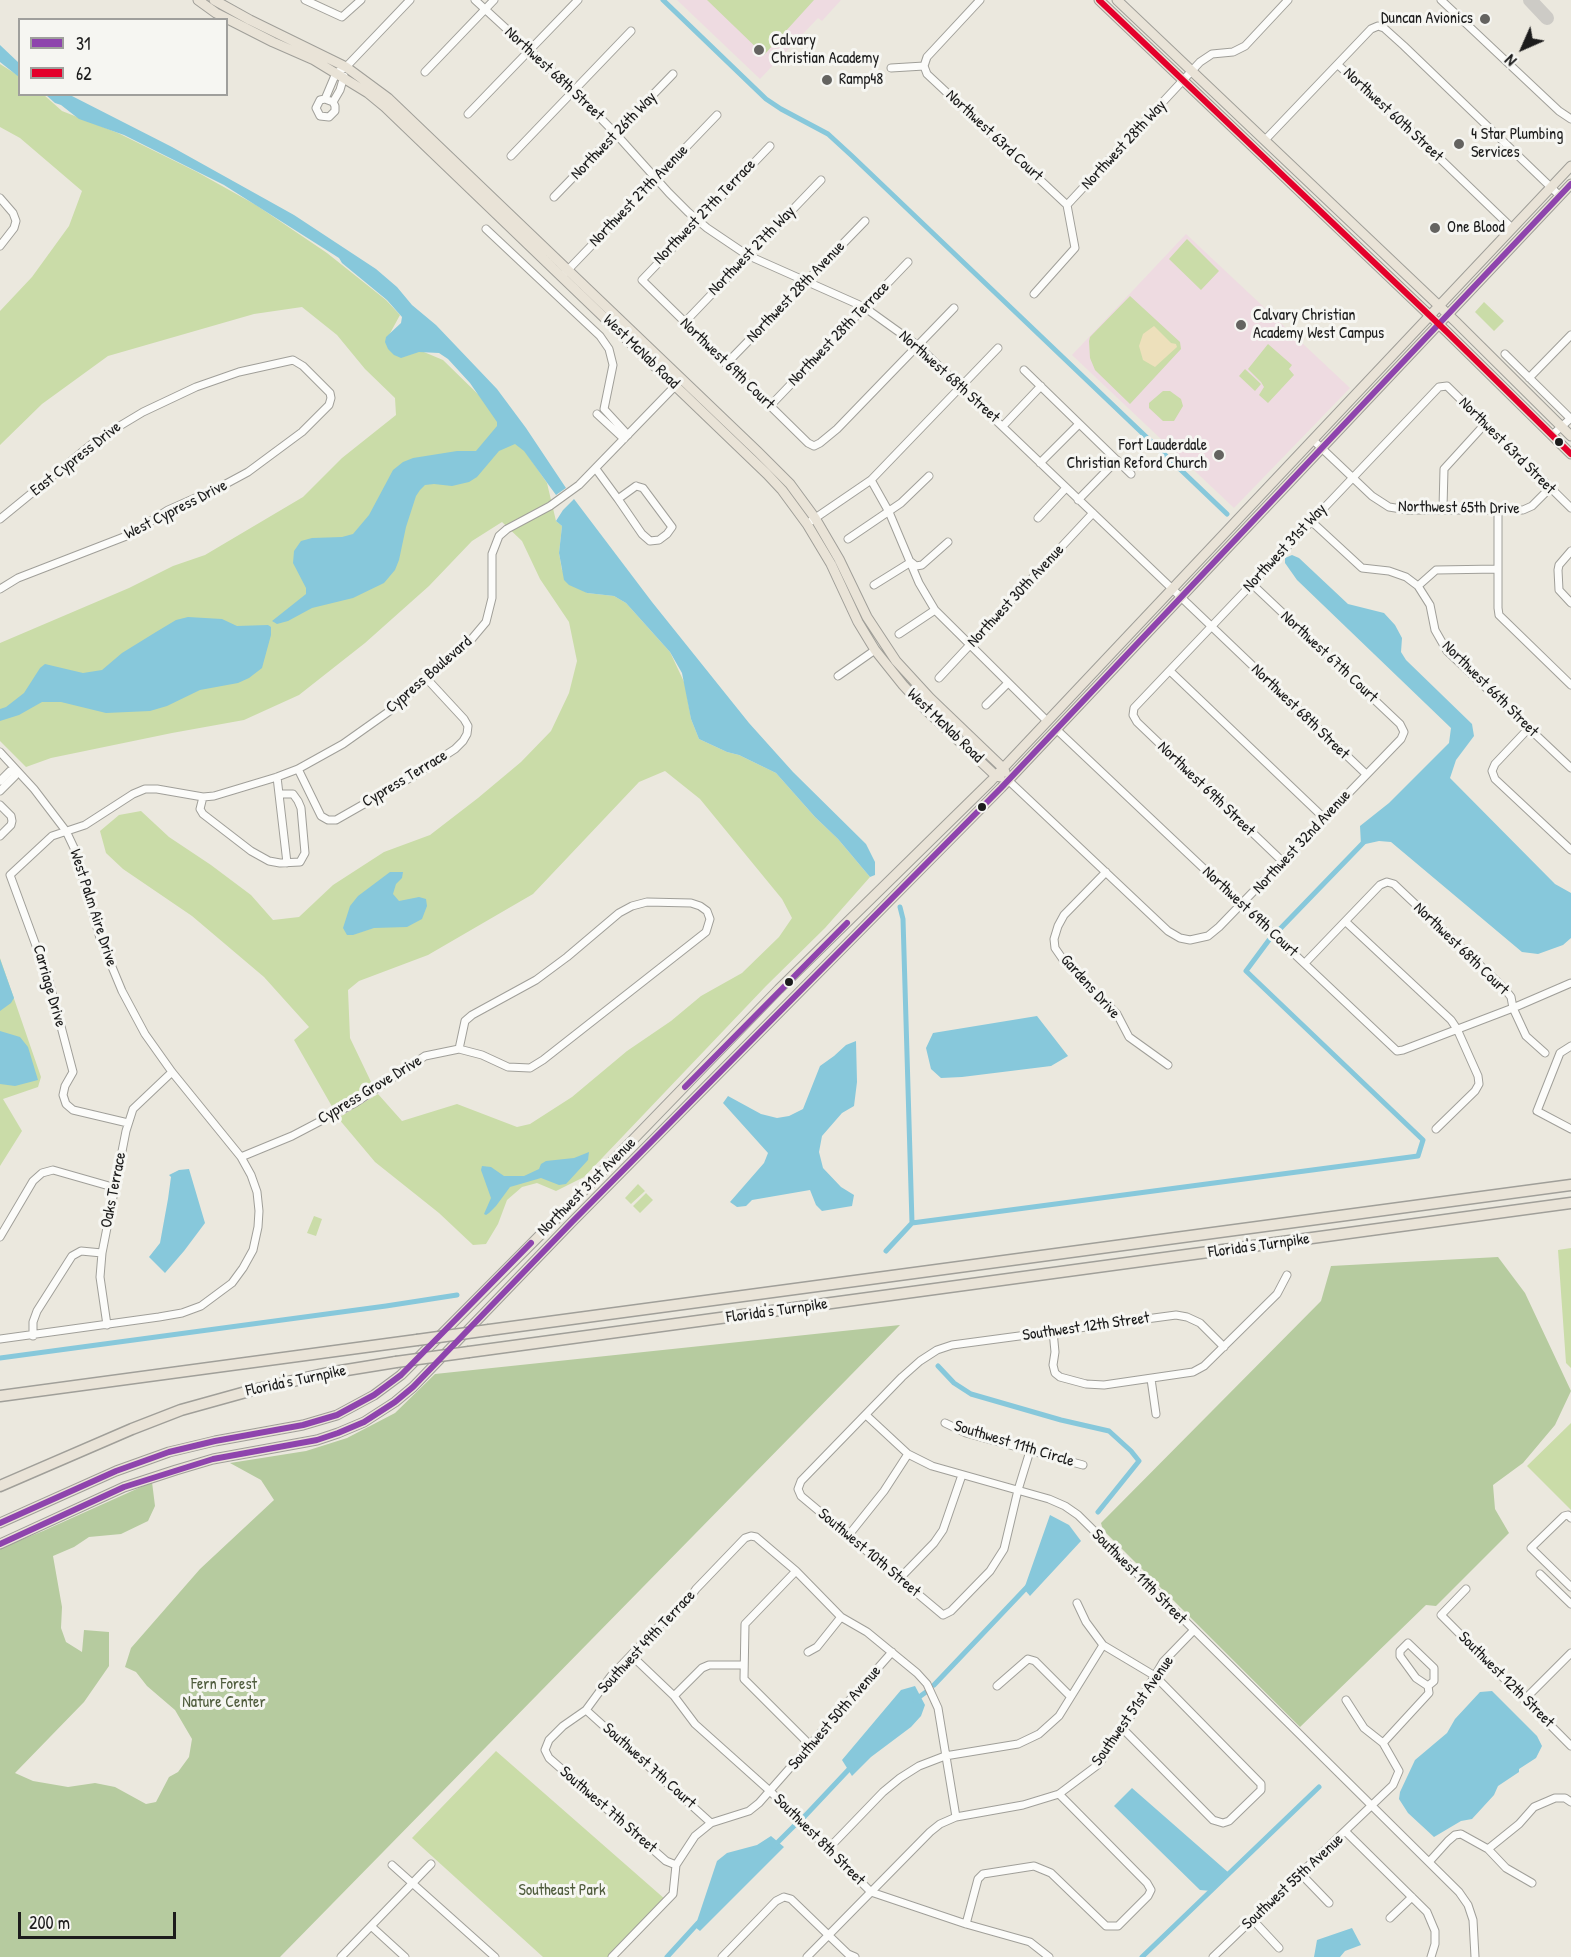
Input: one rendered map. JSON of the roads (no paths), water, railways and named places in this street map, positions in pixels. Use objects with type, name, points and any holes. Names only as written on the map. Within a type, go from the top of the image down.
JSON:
[{"type":"highway","name":"Florida's Turnpike","points":[[1,1396],[1571,1185]]},
{"type":"highway","name":"Florida's Turnpike","points":[[0,1486],[181,1410],[318,1375],[396,1362],[1571,1203]]},
{"type":"main road","name":"West McNab Road","points":[[198,0],[225,18]]},
{"type":"main road","name":"West McNab Road","points":[[214,0],[346,67],[388,98],[565,273]]},
{"type":"main road","points":[[1099,0],[1435,320],[1571,454]]},
{"type":"main road","points":[[1117,0],[1444,310],[1571,436]]},
{"type":"main road","name":"West McNab Road","points":[[228,20],[314,60],[385,106],[679,382],[811,521],[839,559],[867,617],[896,661],[999,772]]},
{"type":"main road","name":"Northwest 31st Avenue","points":[[0,1544],[124,1487],[213,1459],[317,1440],[363,1422],[413,1388],[1008,780],[1322,448],[1444,310],[1512,228],[1571,166]]},
{"type":"main road","name":"Northwest 31st Avenue","points":[[1444,310],[1512,248],[1571,184]]},
{"type":"main road","name":"Northwest 31st Avenue","points":[[0,1523],[116,1471],[169,1452],[303,1425],[337,1415],[374,1395],[401,1375],[779,989],[999,772],[1313,440],[1435,320]]},
{"type":"main road","name":"West McNab Road","points":[[811,521],[858,622],[875,650],[903,685],[1008,780]]},
{"type":"main road","points":[[659,1113],[671,1124]]},
{"type":"street","points":[[305,0],[342,17],[361,0]]},
{"type":"street","points":[[340,75],[340,90],[333,102],[335,111],[329,117],[320,116],[316,108],[317,104],[325,99],[340,75],[346,67],[410,0]]},
{"type":"street","name":"Northwest 68th Street","points":[[475,0],[574,91],[656,179],[698,220],[747,255],[864,307],[917,345],[1365,774]]},
{"type":"street","points":[[425,72],[494,0]]},
{"type":"street","points":[[468,114],[578,0]]},
{"type":"street","points":[[891,68],[924,66],[927,57],[980,0]]},
{"type":"street","name":"Northwest 28th Way","points":[[1034,294],[1075,248],[1068,205],[1200,62],[1212,54],[1233,52],[1245,46],[1288,0]]},
{"type":"street","points":[[1441,0],[1558,111],[1571,119]]},
{"type":"street","name":"Northwest 60th Street","points":[[1512,228],[1338,64],[1371,29],[1378,26],[1384,28],[1560,196]]},
{"type":"street","points":[[511,156],[631,31]]},
{"type":"street","points":[[1264,140],[1338,64]]},
{"type":"street","name":"Northwest 63rd Court","points":[[924,66],[927,74],[1068,205]]},
{"type":"street","name":"Northwest 26th Way","points":[[554,197],[673,74]]},
{"type":"street","points":[[325,99],[333,102]]},
{"type":"street","name":"Northwest 27th Avenue","points":[[565,273],[717,115]]},
{"type":"street","name":"Northwest 27th Terrace","points":[[642,280],[770,146]]},
{"type":"street","name":"Northwest 27th Way","points":[[684,323],[821,180]]},
{"type":"street","points":[[0,198],[13,213],[16,221],[14,228],[0,246]]},
{"type":"street","name":"Northwest 28th Avenue","points":[[726,364],[865,221]]},
{"type":"street","points":[[486,229],[600,336],[609,349],[613,365],[600,412],[626,437]]},
{"type":"street","name":"Northwest 28th Terrace","points":[[770,406],[908,262]]},
{"type":"street","name":"Northwest 69th Court","points":[[642,280],[726,364],[808,443],[814,446],[837,429],[917,345]]},
{"type":"street","points":[[917,345],[954,308]]},
{"type":"street","points":[[1529,378],[1571,335]]},
{"type":"street","points":[[811,521],[871,480],[998,348]]},
{"type":"street","points":[[1506,354],[1571,419],[1552,435]]},
{"type":"street","name":"East Cypress Drive","points":[[0,519],[98,439],[135,416],[197,386],[238,372],[293,360],[303,366],[330,393],[331,398]]},
{"type":"street","points":[[1024,370],[1131,474]]},
{"type":"street","name":"Cypress Boulevard","points":[[66,831],[85,825],[133,794],[145,789],[203,797],[214,796],[277,777],[298,769],[343,744],[391,710],[470,641],[486,622],[492,598],[492,554],[499,536],[567,494],[596,469],[679,382]]},
{"type":"street","name":"Northwest 63rd Street","points":[[1443,385],[1448,386],[1571,508]]},
{"type":"street","name":"Northwest 31st Way","points":[[1133,715],[1134,708],[1438,387],[1443,385]]},
{"type":"street","points":[[1003,426],[1041,386]]},
{"type":"street","name":"West Cypress Drive","points":[[0,589],[18,578],[129,535],[168,510],[248,472],[298,437],[329,405],[331,398]]},
{"type":"street","points":[[1041,463],[1079,424]]},
{"type":"street","points":[[1443,508],[1444,469],[1485,424]]},
{"type":"street","name":"Northwest 65th Drive","points":[[1313,440],[1372,496],[1389,507],[1408,510],[1527,509],[1550,488]]},
{"type":"street","points":[[1078,500],[1117,460]]},
{"type":"street","points":[[596,469],[642,534],[650,541],[663,537],[672,527],[643,488],[636,486],[618,499]]},
{"type":"street","points":[[849,539],[890,512],[929,476]]},
{"type":"street","points":[[871,480],[890,512],[919,584],[935,610],[1047,722]]},
{"type":"street","points":[[1038,518],[1066,488]]},
{"type":"street","points":[[1498,510],[1499,615],[1571,686]]},
{"type":"street","name":"Northwest 30th Avenue","points":[[939,678],[1093,513]]},
{"type":"street","points":[[1311,521],[1362,568],[1389,571],[1406,577],[1418,586],[1436,570],[1498,569]]},
{"type":"street","points":[[911,562],[916,566],[922,565],[948,542]]},
{"type":"street","points":[[1571,551],[1559,565],[1559,590],[1571,603]]},
{"type":"street","points":[[874,585],[911,562]]},
{"type":"street","name":"Northwest 67th Court","points":[[1252,584],[1400,724],[1404,732]]},
{"type":"street","name":"Northwest 66th Street","points":[[1418,586],[1430,605],[1435,630],[1447,651],[1571,768]]},
{"type":"street","points":[[899,634],[935,610]]},
{"type":"street","points":[[838,676],[875,650]]},
{"type":"street","points":[[1170,671],[1324,818]]},
{"type":"street","name":"Cypress Terrace","points":[[298,769],[321,816],[328,820],[336,820],[415,775],[455,749],[467,734],[468,726],[464,718],[427,679]]},
{"type":"street","points":[[986,705],[1008,683]]},
{"type":"street","name":"Northwest 69th Street","points":[[1133,715],[1137,722],[1282,861]]},
{"type":"street","points":[[1529,728],[1495,764],[1492,771],[1495,779],[1571,850]]},
{"type":"street","name":"Northwest 69th Court","points":[[1056,729],[1397,1051],[1457,1029]]},
{"type":"street","name":"Northwest 32nd Avenue","points":[[1190,940],[1208,936],[1243,904],[1401,739],[1404,732]]},
{"type":"street","name":"West Palm Aire Drive","points":[[0,752],[15,771],[34,789],[66,831],[75,850],[100,938],[122,991],[145,1034],[172,1072],[241,1157],[251,1175],[256,1192],[259,1211],[253,1250],[232,1283],[201,1306],[182,1313],[108,1325]]},
{"type":"street","points":[[0,781],[10,771],[15,771],[15,776],[0,791]]},
{"type":"street","points":[[277,777],[287,863]]},
{"type":"street","name":"West McNab Road","points":[[1008,780],[1168,931],[1180,938],[1190,940]]},
{"type":"street","points":[[203,797],[200,809],[202,814],[251,851],[269,861],[300,862],[304,856],[301,808],[293,794],[279,794]]},
{"type":"street","points":[[0,805],[11,816],[12,821],[0,836]]},
{"type":"street","name":"Carriage Drive","points":[[66,831],[52,836],[10,875],[49,981],[73,1072],[64,1086],[63,1095],[66,1104],[73,1110],[128,1123]]},
{"type":"street","name":"Gardens Drive","points":[[1106,872],[1064,915],[1054,939],[1055,948],[1064,961],[1117,1014],[1129,1037],[1168,1065]]},
{"type":"street","name":"Northwest 68th Court","points":[[1347,921],[1380,885],[1387,882],[1394,884],[1504,988],[1511,997],[1526,1036],[1545,1053]]},
{"type":"street","name":"Cypress Grove Drive","points":[[241,1157],[292,1136],[355,1103],[425,1056],[459,1049],[497,1061],[508,1067],[530,1068],[706,932],[710,919],[707,911],[691,903],[647,902],[619,913],[536,980],[472,1015],[465,1021],[459,1049]]},
{"type":"street","points":[[1305,963],[1347,921],[1451,1020],[1478,1076],[1479,1084],[1475,1091],[1436,1129]]},
{"type":"street","points":[[1457,1029],[1514,1008],[1571,983]]},
{"type":"street","points":[[1571,1046],[1560,1053],[1537,1111],[1571,1129]]},
{"type":"street","name":"Oaks Terrace","points":[[108,1325],[100,1277],[102,1253],[128,1123],[133,1109],[172,1072]]},
{"type":"street","points":[[0,1237],[33,1181],[42,1173],[52,1170],[116,1188]]},
{"type":"street","points":[[33,1336],[33,1322],[37,1311],[72,1256],[81,1251],[102,1253]]},
{"type":"street","points":[[1053,1331],[1055,1352],[1053,1365],[1055,1373],[1060,1377],[1086,1384],[1104,1385],[1193,1372],[1204,1366],[1277,1294],[1287,1275]]},
{"type":"street","name":"Southwest 12th Street","points":[[866,1415],[920,1361],[937,1350],[952,1345],[1176,1315],[1200,1323],[1224,1347]]},
{"type":"street","points":[[0,1339],[108,1325]]},
{"type":"street","points":[[1151,1379],[1156,1414]]},
{"type":"street","name":"Southwest 11th Street","points":[[866,1415],[908,1454],[932,1466],[1049,1498],[1078,1515],[1459,1892],[1468,1905],[1473,1920],[1475,1957]]},
{"type":"street","name":"Southwest 10th Street","points":[[866,1415],[801,1481],[798,1489],[801,1496],[943,1614],[951,1611],[990,1572],[1004,1549],[1018,1490]]},
{"type":"street","name":"Southwest 11th Circle","points":[[945,1423],[966,1433],[1083,1465]]},
{"type":"street","points":[[1018,1490],[1030,1451]]},
{"type":"street","points":[[848,1536],[884,1491],[908,1454]]},
{"type":"street","points":[[900,1578],[944,1530],[962,1475]]},
{"type":"street","points":[[1569,1517],[1564,1516],[1531,1548],[1571,1587]]},
{"type":"street","name":"Southwest 49th Terrace","points":[[545,1750],[549,1740],[563,1726],[586,1710],[611,1676],[662,1623],[687,1602],[696,1589],[744,1538],[756,1537],[796,1571]]},
{"type":"street","points":[[810,1745],[744,1679],[745,1624],[796,1571],[841,1617],[867,1632],[927,1684],[938,1708],[956,1817]]},
{"type":"street","points":[[1540,1574],[1571,1604]]},
{"type":"street","name":"Southwest 12th Street","points":[[1466,1589],[1441,1615],[1571,1746]]},
{"type":"street","points":[[1077,1603],[1089,1627],[1103,1645],[1155,1676],[1261,1784],[1261,1790],[1223,1824],[1213,1820],[1124,1729]]},
{"type":"street","points":[[808,1652],[817,1647],[841,1617]]},
{"type":"street","name":"Southwest 51st Avenue","points":[[807,1957],[930,1832],[956,1817],[1023,1805],[1059,1794],[1099,1764],[1124,1729],[1163,1662],[1193,1631]]},
{"type":"street","points":[[1408,1643],[1434,1668],[1434,1681],[1428,1686],[1416,1678],[1400,1656],[1400,1651],[1408,1643]]},
{"type":"street","points":[[828,1849],[900,1778],[919,1766],[945,1756],[1018,1743],[1039,1734],[1059,1716],[1103,1645]]},
{"type":"street","name":"Southwest 50th Avenue","points":[[612,1957],[673,1894],[676,1865],[695,1836],[711,1822],[749,1811],[771,1792],[892,1652]]},
{"type":"street","points":[[1524,1700],[1571,1653]]},
{"type":"street","name":"Southwest 8th Street","points":[[632,1655],[674,1696],[695,1724],[771,1792],[871,1892],[966,1924],[1030,1942],[1049,1957]]},
{"type":"street","points":[[997,1686],[1028,1659],[1035,1661],[1070,1696]]},
{"type":"street","points":[[674,1696],[702,1668],[709,1665],[744,1665]]},
{"type":"street","points":[[1383,1743],[1428,1693],[1428,1686]]},
{"type":"street","points":[[1346,1700],[1364,1728],[1383,1743],[1399,1771],[1393,1785],[1372,1806]]},
{"type":"street","name":"Southwest 7th Court","points":[[586,1710],[711,1822]]},
{"type":"street","name":"Southwest 7th Street","points":[[545,1750],[549,1758],[666,1861],[676,1865]]},
{"type":"street","points":[[966,1924],[978,1879],[983,1874],[1034,1866],[1051,1874],[1106,1926],[1118,1926],[1148,1896],[1151,1890],[1147,1883],[1059,1794]]},
{"type":"street","points":[[1488,1849],[1519,1824],[1534,1807],[1555,1798],[1565,1798],[1571,1802]]},
{"type":"street","name":"Southwest 55th Avenue","points":[[1213,1957],[1372,1806]]},
{"type":"street","points":[[1346,1832],[1427,1912],[1435,1931],[1435,1944],[1431,1957]]},
{"type":"street","points":[[1429,1862],[1448,1840],[1461,1834],[1488,1849],[1506,1868],[1532,1883]]},
{"type":"street","points":[[341,1957],[431,1864]]},
{"type":"street","points":[[392,1865],[495,1957]]},
{"type":"street","points":[[1300,1874],[1329,1903]]},
{"type":"street","points":[[722,1957],[776,1901],[784,1897],[791,1899],[848,1954],[855,1957]]},
{"type":"street","points":[[1390,1918],[1412,1897]]},
{"type":"street","points":[[1252,1919],[1279,1948]]},
{"type":"street","points":[[370,1926],[405,1957]]},
{"type":"water","points":[[0,45],[18,62],[18,76],[0,62]]},
{"type":"water","points":[[47,96],[72,96],[172,147],[294,215],[376,269],[436,325],[497,389],[566,488],[556,495],[524,451],[515,444],[499,451],[477,477],[469,482],[452,486],[425,485],[420,490],[406,527],[399,560],[395,570],[384,583],[353,598],[312,608],[288,621],[277,624],[272,621],[306,594],[306,588],[293,563],[294,551],[301,541],[353,534],[369,515],[393,470],[403,462],[413,458],[457,451],[476,451],[497,426],[497,422],[470,383],[448,359],[439,353],[419,352],[401,358],[388,349],[385,342],[386,337],[401,323],[402,317],[387,300],[339,258],[224,185],[124,135],[79,119]]},
{"type":"water","points":[[574,499],[652,602],[749,723],[793,772],[866,844],[875,862],[875,875],[870,877],[776,773],[699,739],[691,719],[682,673],[670,652],[626,603],[614,596],[587,593],[569,585],[564,580],[559,553],[562,526],[556,521]]},
{"type":"water","points":[[1292,555],[1299,558],[1348,604],[1384,613],[1395,625],[1402,638],[1401,652],[1406,660],[1472,724],[1474,736],[1456,760],[1450,778],[1555,884],[1571,893],[1571,938],[1563,945],[1538,954],[1522,952],[1391,842],[1379,841],[1361,845],[1360,826],[1389,803],[1449,743],[1451,728],[1297,580],[1285,563],[1285,558]]},
{"type":"water","points":[[188,617],[222,619],[237,626],[268,625],[271,627],[262,668],[238,683],[200,690],[167,706],[150,711],[106,713],[61,702],[42,702],[19,715],[0,721],[0,709],[24,693],[45,664],[83,673],[102,670],[122,653],[156,632],[176,620]]},
{"type":"water","points":[[390,872],[403,872],[393,894],[399,901],[419,897],[426,899],[427,906],[422,919],[407,927],[374,928],[347,935],[343,928],[350,906],[358,896]]},
{"type":"water","points":[[0,959],[14,998],[0,1011]]},
{"type":"water","points":[[1037,1016],[1068,1056],[1051,1066],[941,1078],[931,1069],[926,1048],[933,1033]]},
{"type":"water","points":[[0,1031],[20,1037],[28,1047],[38,1080],[15,1086],[0,1084]]},
{"type":"water","points":[[856,1041],[857,1082],[854,1106],[842,1113],[822,1136],[819,1152],[823,1168],[841,1187],[854,1195],[852,1206],[822,1211],[816,1205],[810,1190],[752,1200],[746,1206],[737,1207],[730,1202],[764,1163],[768,1153],[723,1103],[728,1096],[761,1114],[777,1118],[789,1116],[803,1109],[820,1066],[846,1045]]},
{"type":"water","points":[[589,1152],[588,1160],[566,1184],[559,1185],[541,1178],[510,1187],[496,1206],[486,1215],[484,1214],[491,1198],[481,1170],[482,1166],[491,1167],[504,1176],[524,1176],[539,1169],[546,1161],[574,1158]]},
{"type":"water","points":[[189,1169],[205,1223],[165,1273],[149,1257],[160,1243],[171,1177],[169,1175],[179,1170]]},
{"type":"water","points":[[1050,1515],[1069,1525],[1081,1541],[1030,1596],[1024,1589]]},
{"type":"water","points":[[915,1686],[925,1705],[921,1716],[911,1727],[871,1757],[852,1776],[842,1760],[901,1690]]},
{"type":"water","points":[[1492,1691],[1537,1736],[1542,1746],[1536,1758],[1498,1786],[1494,1795],[1472,1819],[1461,1821],[1434,1837],[1408,1813],[1399,1799],[1400,1792],[1415,1760],[1447,1733],[1455,1719],[1480,1692]]},
{"type":"water","points":[[1132,1788],[1229,1873],[1211,1891],[1200,1890],[1114,1806]]},
{"type":"water","points":[[771,1836],[784,1847],[700,1931],[695,1927],[717,1861],[727,1853],[757,1845]]},
{"type":"water","points":[[1352,1928],[1361,1945],[1345,1951],[1340,1957],[1314,1957],[1317,1940]]},
{"type":"waterway","points":[[663,0],[766,99],[828,134],[1227,514]]},
{"type":"waterway","points":[[1278,931],[1364,842]]},
{"type":"waterway","points":[[886,1251],[912,1223],[903,919],[900,907]]},
{"type":"waterway","points":[[912,1223],[1418,1156],[1423,1140],[1246,971],[1269,940]]},
{"type":"waterway","points":[[0,1358],[457,1295]]},
{"type":"waterway","points":[[938,1366],[954,1383],[971,1394],[1061,1420],[1109,1431],[1131,1451],[1139,1461],[1098,1512]]},
{"type":"waterway","points":[[934,1685],[1028,1586]]},
{"type":"waterway","points":[[915,1700],[926,1692]]},
{"type":"waterway","points":[[804,1817],[852,1766]]},
{"type":"waterway","points":[[1142,1957],[1319,1787]]},
{"type":"waterway","points":[[774,1846],[796,1824]]},
{"type":"waterway","points":[[667,1957],[698,1923]]},
{"type":"place","name":"Duncan Avionics","points":[[1485,19]]},
{"type":"place","name":"Calvary Christian Academy","points":[[759,50]]},
{"type":"place","name":"Ramp48","points":[[827,80]]},
{"type":"place","name":"4 Star Plumbing Services","points":[[1459,144]]},
{"type":"place","name":"One Blood","points":[[1435,228]]},
{"type":"place","name":"Calvary Christian Academy West Campus","points":[[1241,325]]},
{"type":"place","name":"Fort Lauderdale Christian Reford Church","points":[[1219,455]]},
{"type":"park label","name":"Fern Forest Nature Center","points":[[224,1694]]},
{"type":"park label","name":"Southeast Park","points":[[562,1891]]}]
